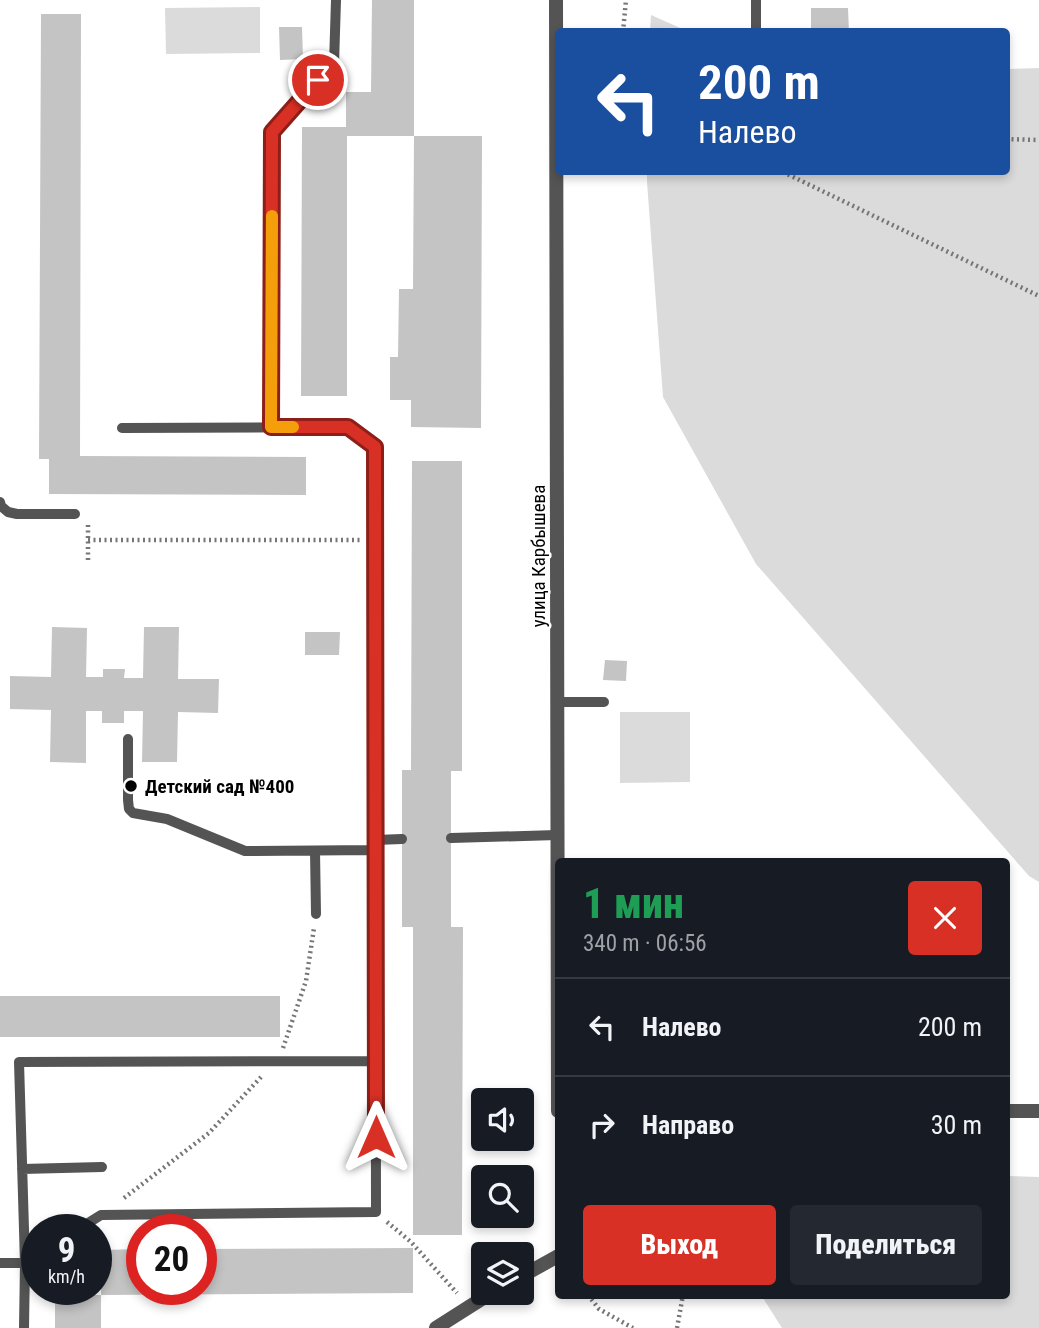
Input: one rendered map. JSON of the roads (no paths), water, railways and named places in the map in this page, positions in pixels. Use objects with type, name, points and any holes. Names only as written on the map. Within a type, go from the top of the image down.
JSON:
[{"type":"street","name":"улица Карбышева","points":[[553,2],[558,858]]},
{"type":"street","points":[[1010,1111],[1039,1111]]},
{"type":"street","points":[[534,1269],[555,1258]]},
{"type":"street","points":[[436,1328],[471,1305]]},
{"type":"lane","points":[[271,427],[272,132],[334,64],[336,0]]},
{"type":"lane","points":[[756,0],[756,28]]},
{"type":"lane","points":[[112,1215],[376,1212],[375,447],[348,427],[122,428]]},
{"type":"lane","points":[[0,502],[8,512],[17,514],[75,514]]},
{"type":"lane","points":[[557,702],[604,702]]},
{"type":"lane","points":[[128,739],[128,800],[129,809],[133,813],[167,819],[245,851],[315,851],[375,845],[401,839]]},
{"type":"lane","points":[[451,838],[558,835]]},
{"type":"lane","points":[[315,851],[316,914]]},
{"type":"lane","points":[[23,1214],[19,1062],[376,1061]]},
{"type":"lane","points":[[22,1168],[102,1167]]},
{"type":"lane","points":[[0,1263],[21,1263]]},
{"type":"lane","points":[[24,1305],[24,1328]]},
{"type":"place","name":"Детский сад №400","points":[[131,786]]}]
